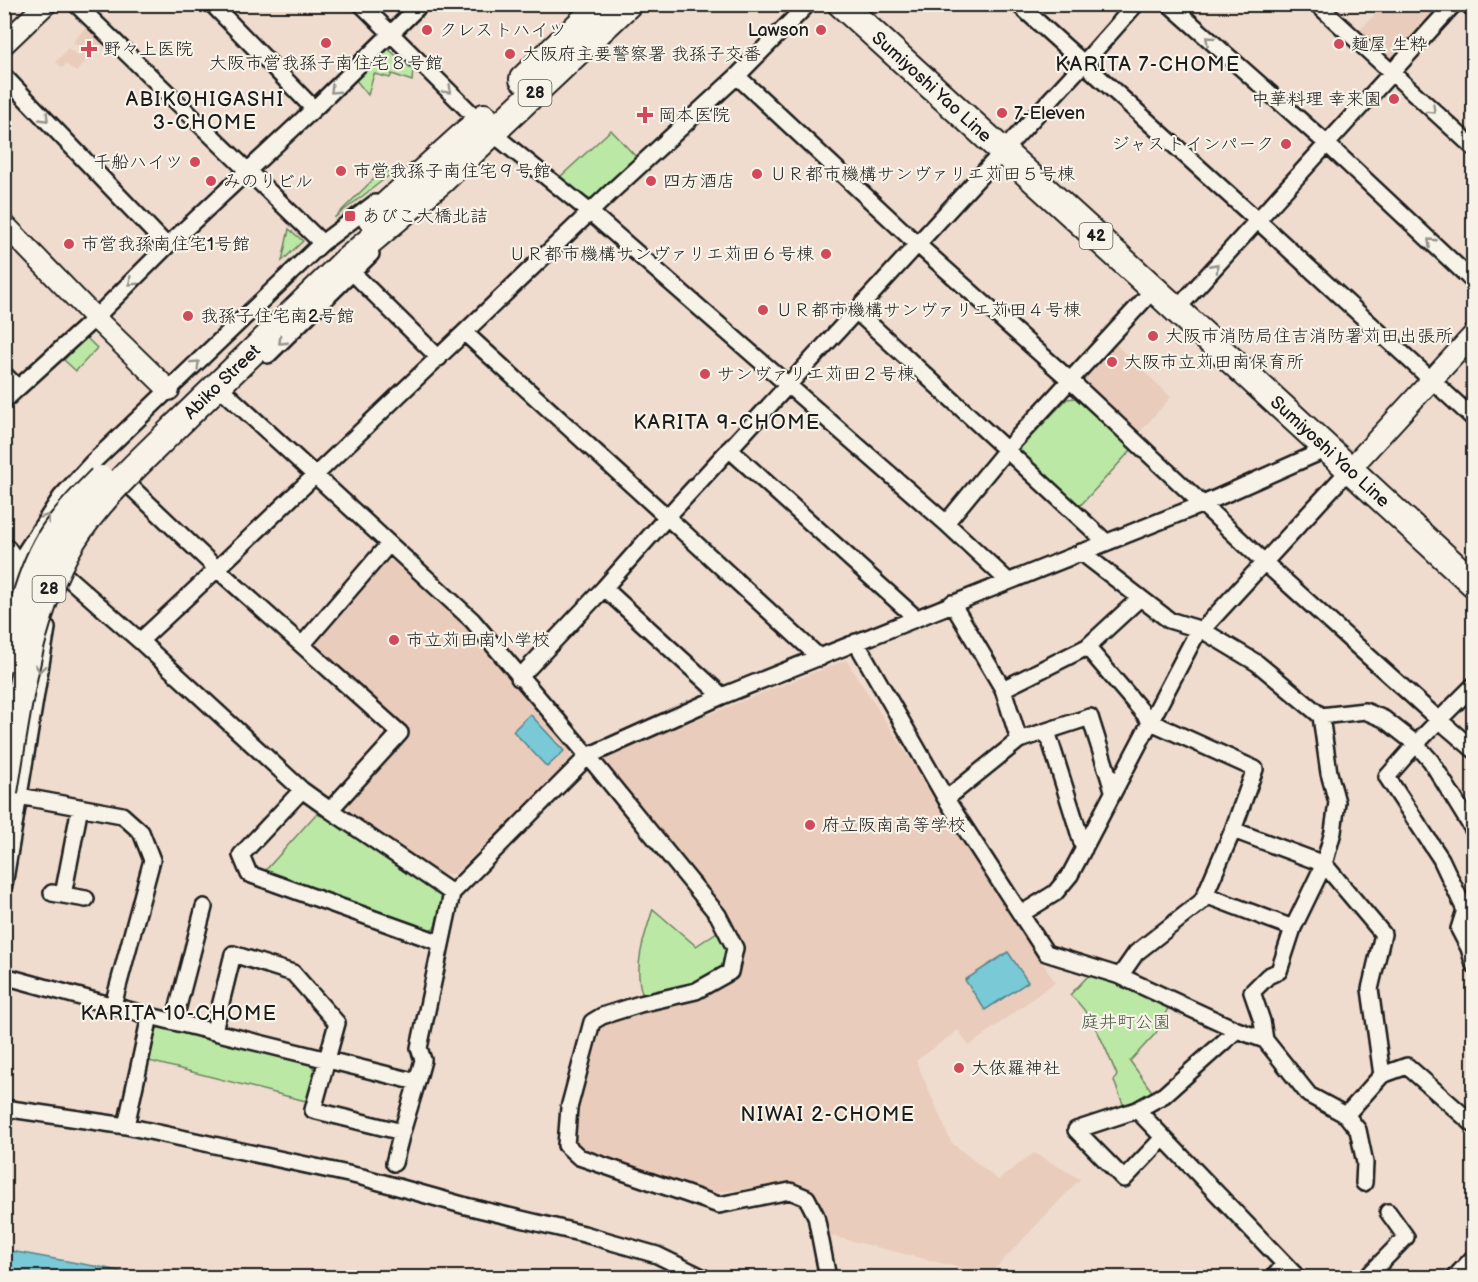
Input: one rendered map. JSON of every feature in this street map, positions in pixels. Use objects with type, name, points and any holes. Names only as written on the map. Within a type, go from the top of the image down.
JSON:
[{"type":"main road","name":"Abiko Street","points":[[486,127],[600,4]]},
{"type":"main road","name":"Abiko Street","points":[[12,794],[16,723],[34,631],[53,579],[72,541],[170,420],[333,253],[440,169],[628,4]]},
{"type":"main road","name":"Sumiyoshi Yao Line","points":[[841,4],[1473,584]]},
{"type":"main road","name":"Abiko Street","points":[[4,692],[26,596],[35,570],[57,529],[129,448],[170,420]]},
{"type":"street","points":[[4,44],[46,4]]},
{"type":"street","points":[[76,4],[322,243]]},
{"type":"street","points":[[212,4],[314,109]]},
{"type":"street","points":[[361,4],[486,127],[591,213],[946,523],[1008,581]]},
{"type":"street","points":[[4,401],[95,318],[167,246],[314,109],[421,4]]},
{"type":"street","points":[[140,641],[737,76],[808,4]]},
{"type":"street","points":[[1018,4],[1473,419]]},
{"type":"street","points":[[519,678],[604,588],[1136,4]]},
{"type":"street","points":[[1169,4],[1326,143],[1473,282]]},
{"type":"street","points":[[1317,4],[1473,148]]},
{"type":"street","points":[[1176,310],[1454,4]]},
{"type":"street","points":[[1468,4],[1473,10]]},
{"type":"street","points":[[4,76],[167,246]]},
{"type":"street","points":[[737,76],[917,243],[1071,381],[1265,563],[1473,750]]},
{"type":"street","points":[[4,610],[10,560],[92,463],[322,243],[440,169]]},
{"type":"street","points":[[4,885],[12,794],[32,719],[49,616],[66,576],[97,523],[131,487],[353,273],[440,169]]},
{"type":"street","points":[[4,224],[169,390]]},
{"type":"street","points":[[353,273],[439,358]]},
{"type":"street","points":[[946,523],[1006,450],[1154,289]]},
{"type":"street","points":[[856,311],[1106,542]]},
{"type":"street","points":[[465,333],[820,658]]},
{"type":"street","points":[[1021,914],[1055,893],[1070,875],[1113,790],[1201,630],[1473,334]]},
{"type":"street","points":[[4,374],[18,388]]},
{"type":"street","points":[[227,394],[472,620],[519,678],[588,756],[718,915],[735,948],[730,972],[696,991],[640,1004],[602,1016],[592,1022],[569,1108],[566,1145],[579,1157],[719,1205],[790,1191],[807,1198],[816,1216],[828,1278]]},
{"type":"street","points":[[729,449],[916,618]]},
{"type":"street","points":[[394,1163],[423,1060],[419,1047],[452,893],[588,756],[722,696],[1203,504],[1327,449]]},
{"type":"street","points":[[131,487],[217,569],[400,733],[330,810]]},
{"type":"street","points":[[61,497],[78,499],[89,508],[97,523]]},
{"type":"street","points":[[303,645],[389,544]]},
{"type":"street","points":[[1081,552],[1169,620],[1201,630],[1257,663],[1322,716],[1329,773],[1337,802],[1334,832],[1324,864],[1293,928],[1279,971],[1268,976],[1252,992],[1262,1021],[1265,1040],[1309,1095],[1346,1115],[1358,1130],[1365,1163],[1364,1183]]},
{"type":"street","points":[[10,560],[49,616]]},
{"type":"street","points":[[66,576],[302,790],[452,893]]},
{"type":"street","points":[[604,588],[722,696]]},
{"type":"street","points":[[1003,689],[1087,647],[1140,598]]},
{"type":"street","points":[[952,603],[1003,689],[1019,740]]},
{"type":"street","points":[[856,642],[946,799],[1047,953],[1120,976],[1237,1030],[1265,1040]]},
{"type":"street","points":[[1087,647],[1151,722],[1254,768],[1233,830],[1201,902],[1136,953],[1120,976]]},
{"type":"street","points":[[1473,685],[1386,777],[1441,859],[1465,910],[1459,928],[1469,948],[1473,965]]},
{"type":"street","points":[[1322,716],[1365,711],[1384,718],[1416,744],[1431,761],[1473,831]]},
{"type":"street","points":[[946,799],[1019,740],[1090,717],[1113,790]]},
{"type":"street","points":[[4,727],[20,730],[32,719]]},
{"type":"street","points":[[1047,731],[1084,849]]},
{"type":"street","points":[[302,790],[241,855],[249,874],[441,944]]},
{"type":"street","points":[[12,794],[122,815],[141,832],[152,860],[112,1005]]},
{"type":"street","points":[[80,807],[57,894],[86,899]]},
{"type":"street","points":[[1233,830],[1324,864],[1383,934],[1370,989],[1382,1075]]},
{"type":"street","points":[[1205,895],[1293,928]]},
{"type":"street","points":[[174,1022],[198,915]]},
{"type":"street","points":[[214,1031],[233,954],[293,973],[337,1023],[313,1110],[402,1131]]},
{"type":"street","points":[[4,976],[150,1016],[417,1082]]},
{"type":"street","points":[[126,1126],[150,1016]]},
{"type":"street","points":[[1163,1138],[1124,1179],[1076,1130],[1137,1110],[1164,1095],[1237,1030]]},
{"type":"street","points":[[1346,1115],[1382,1075],[1407,1066],[1473,1125]]},
{"type":"street","points":[[4,1108],[126,1126],[362,1177],[657,1254],[704,1278]]},
{"type":"street","points":[[1137,1110],[1298,1278]]},
{"type":"street","points":[[1366,1278],[1406,1237],[1388,1212]]},
{"type":"street","points":[[1454,1278],[1473,1257]]},
{"type":"street","points":[[1273,1278],[1284,1265]]},
{"type":"shaded area","points":[[1384,5],[1446,5],[1399,56],[1390,59],[1359,31]]},
{"type":"shaded area","name":"野々上医院","points":[[85,28],[103,43],[76,72],[66,64],[63,68],[56,62],[68,48],[78,56],[82,50],[73,42]]},
{"type":"shaded area","points":[[1114,343],[1171,397],[1138,434],[1084,385],[1085,375]]},
{"type":"shaded area","points":[[385,560],[394,561],[466,627],[570,749],[571,759],[455,874],[441,874],[349,812],[348,802],[409,732],[317,649],[315,638]]},
{"type":"shaded area","points":[[846,660],[1055,982],[969,1046],[958,1030],[916,1061],[951,1142],[998,1180],[1034,1153],[1080,1179],[989,1275],[824,1234],[823,1206],[805,1191],[793,1185],[702,1193],[582,1152],[573,1138],[572,1128],[602,1027],[613,1017],[741,951],[728,914],[601,757]]},
{"type":"green space","points":[[387,48],[413,70],[412,81],[392,74],[390,78],[374,74],[368,95],[355,79]]},
{"type":"green space","points":[[611,130],[636,157],[593,198],[583,198],[560,177]]},
{"type":"green space","points":[[385,168],[391,174],[334,218]]},
{"type":"green space","points":[[289,229],[303,241],[282,261]]},
{"type":"green space","points":[[86,337],[97,348],[76,371],[64,360]]},
{"type":"green space","points":[[1075,398],[1132,449],[1079,507],[1020,454],[1021,447],[1067,399]]},
{"type":"green space","points":[[316,814],[331,819],[442,897],[435,927],[427,932],[265,871]]},
{"type":"green space","points":[[653,909],[696,946],[720,930],[728,948],[727,961],[706,978],[672,993],[656,997],[642,993],[639,961]]},
{"type":"green space","name":"庭井町公園","points":[[1091,973],[1169,1006],[1156,1033],[1130,1061],[1156,1097],[1125,1109],[1114,1081],[1117,1075],[1103,1043],[1086,1012],[1070,995]]},
{"type":"green space","points":[[162,1025],[305,1058],[316,1071],[306,1101],[149,1061],[157,1028]]},
{"type":"water","points":[[530,714],[564,751],[547,767],[513,731]]},
{"type":"water","points":[[1008,952],[1028,982],[985,1010],[965,980]]},
{"type":"water","points":[[5,1250],[105,1268],[142,1277],[5,1277]]},
{"type":"place","name":"クレストハイツ","points":[[427,30]]},
{"type":"place","name":"Lawson","points":[[821,30]]},
{"type":"place","name":"大阪市営我孫子南住宅８号館","points":[[326,43]]},
{"type":"place","name":"麺屋 生粋","points":[[1339,44]]},
{"type":"place","name":"野々上医院","points":[[89,49]]},
{"type":"place","name":"大阪府主要警察署 我孫子交番","points":[[510,54]]},
{"type":"place","name":"中華料理 幸来園","points":[[1394,99]]},
{"type":"place","name":"7-Eleven","points":[[1002,113]]},
{"type":"place","name":"岡本医院","points":[[645,115]]},
{"type":"place","name":"ジャストインパーク","points":[[1286,144]]},
{"type":"place","name":"千船ハイツ","points":[[195,162]]},
{"type":"place","name":"市営我孫子南住宅９号館","points":[[341,171]]},
{"type":"place","name":"ＵＲ都市機構サンヴァリエ苅田５号棟","points":[[757,174]]},
{"type":"place","name":"みのりビル","points":[[211,181]]},
{"type":"place","name":"四方酒店","points":[[651,181]]},
{"type":"place","name":"あびこ大橋北詰","points":[[350,216]]},
{"type":"place","name":"市営我孫南住宅1号館","points":[[69,244]]},
{"type":"place","name":"ＵＲ都市機構サンヴァリエ苅田６号棟","points":[[826,254]]},
{"type":"place","name":"ＵＲ都市機構サンヴァリエ苅田４号棟","points":[[763,310]]},
{"type":"place","name":"我孫子住宅南2号館","points":[[188,316]]},
{"type":"place","name":"大阪市消防局住吉消防署苅田出張所","points":[[1153,336]]},
{"type":"place","name":"大阪市立苅田南保育所","points":[[1112,362]]},
{"type":"place","name":"サンヴァリエ苅田２号棟","points":[[705,374]]},
{"type":"place","name":"市立苅田南小学校","points":[[394,640]]},
{"type":"place","name":"府立阪南高等学校","points":[[810,825]]},
{"type":"place","name":"大依羅神社","points":[[959,1068]]},
{"type":"district","name":"KARITA 7-CHOME","points":[[1148,65]]},
{"type":"district","name":"ABIKOHIGASHI 3-CHOME","points":[[205,112]]},
{"type":"district","name":"KARITA 9-CHOME","points":[[727,423]]},
{"type":"district","name":"KARITA 10-CHOME","points":[[179,1014]]},
{"type":"district","name":"NIWAI 2-CHOME","points":[[828,1115]]}]
